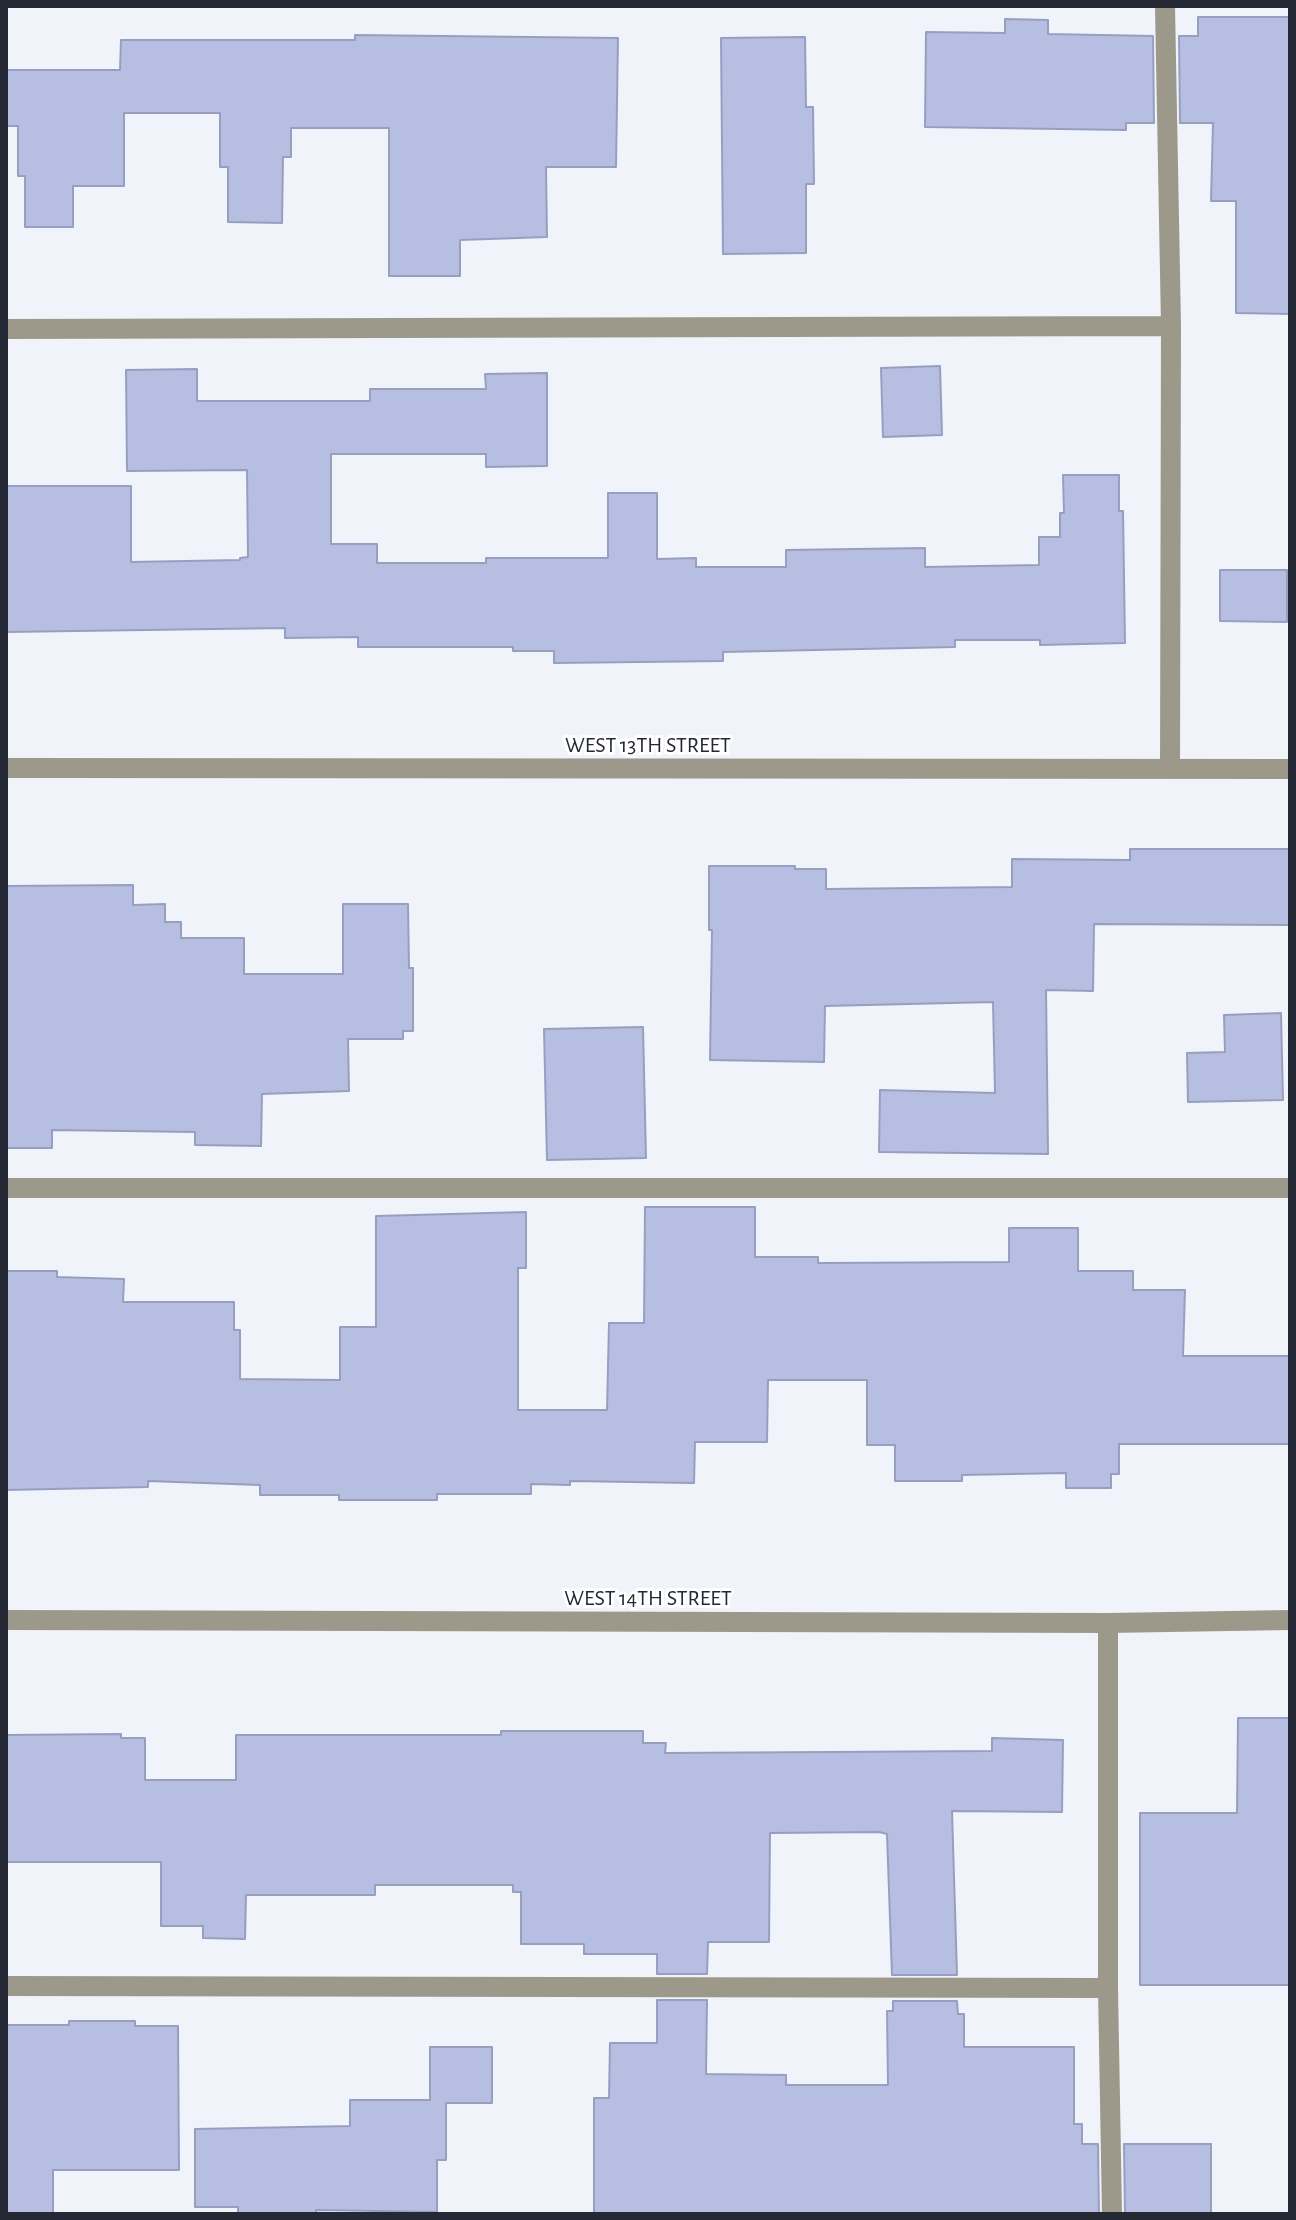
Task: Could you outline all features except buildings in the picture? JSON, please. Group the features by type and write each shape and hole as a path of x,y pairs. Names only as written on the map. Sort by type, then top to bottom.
{"street":[{"path":"1165,6 1171,326 1170,769"},
{"path":"6,329 1171,326"},
{"name":"WEST 13TH STREET","path":"6,768 1290,769"},
{"path":"6,1188 1290,1188"},
{"name":"WEST 14TH STREET","path":"6,1620 1108,1623 1290,1620"},
{"path":"1108,1623 1108,1988 1112,2214"},
{"path":"6,1986 1108,1988"}]}
